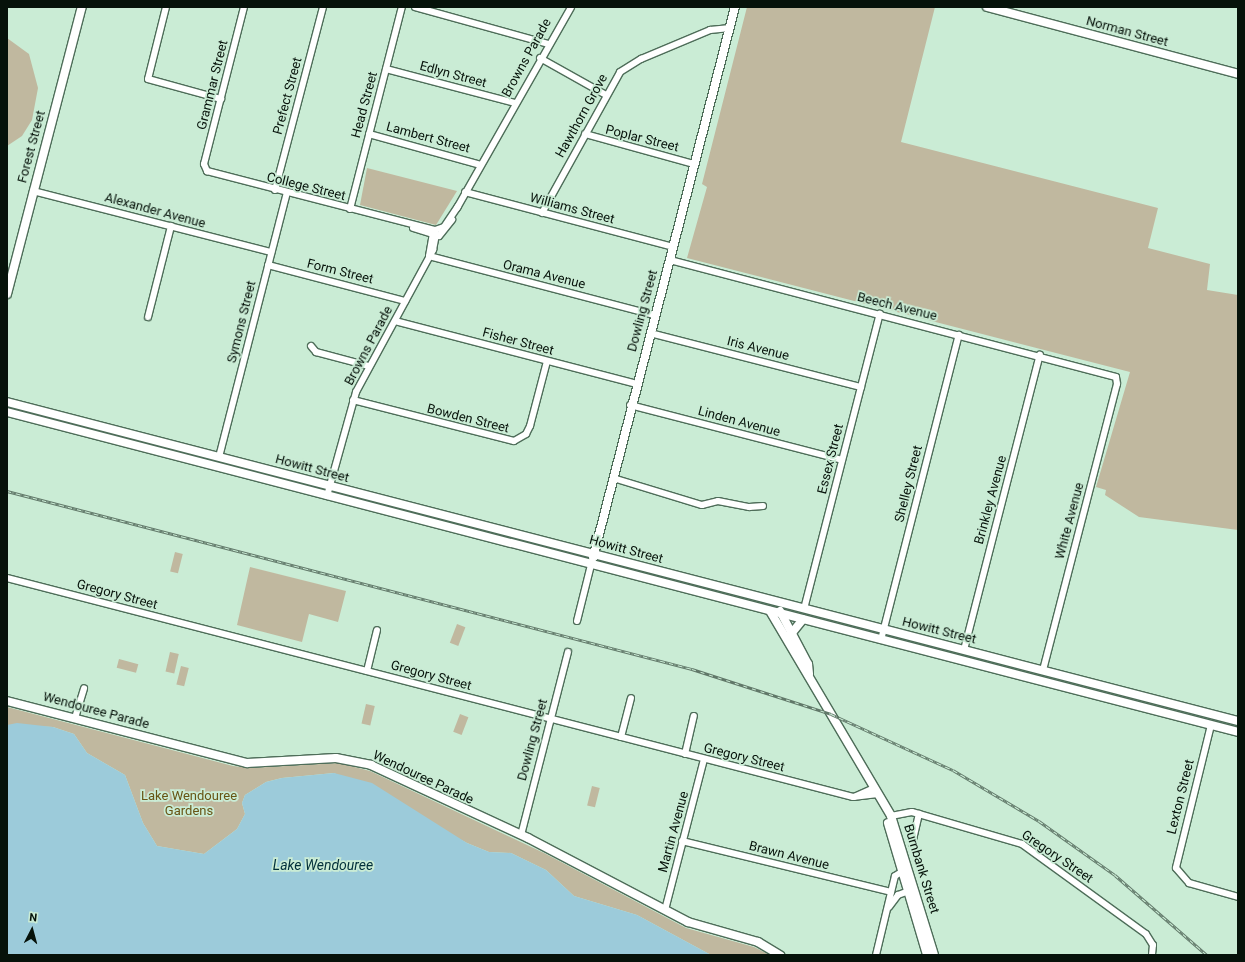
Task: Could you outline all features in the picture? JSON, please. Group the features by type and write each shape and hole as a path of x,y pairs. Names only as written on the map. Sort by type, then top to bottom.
{"main road":[{"name":"Forest Street","path":"7,294 82,7"},
{"name":"Dowling Street","path":"591,565 630,405 670,260 735,7"},
{"name":"Norman Street","path":"987,7 1238,74"},
{"name":"Howitt Street","path":"7,402 778,603 1043,670 1238,722"},
{"name":"Howitt Street","path":"7,412 770,611"},
{"path":"708,594 710,585"},
{"path":"770,611 778,603"},
{"name":"Burnbank Street","path":"778,603 778,617 891,816 912,890 927,955"},
{"name":"Burnbank Street","path":"770,611 778,617 791,634 808,664 809,674"},
{"name":"Howitt Street","path":"778,617 803,619 1238,732"},
{"path":"791,634 803,619"},
{"name":"Wendouree Parade","path":"7,701 247,763 331,758 362,762 521,835 696,926 758,942 780,955"},
{"name":"Burnbank Street","path":"876,791 907,872"},
{"name":"Burnbank Street","path":"912,890 934,955"}],"street":[{"path":"166,7 147,80 220,99"},
{"name":"Grammar Street","path":"204,169 220,99 244,7"},
{"name":"Prefect Street","path":"275,190 323,7"},
{"name":"Head Street","path":"350,209 402,7"},
{"path":"415,7 548,44"},
{"name":"Browns Parade","path":"327,496 353,400 369,366 395,321 428,256 435,234 445,233 458,206 515,102 571,7"},
{"name":"Hawthorn Grove","path":"542,213 584,134 620,72 634,62 710,30 730,28"},
{"path":"540,58 606,95"},
{"name":"Edlyn Street","path":"386,69 515,102"},
{"name":"Lambert Street","path":"369,134 481,165"},
{"name":"Poplar Street","path":"584,134 694,164"},
{"name":"College Street","path":"204,169 435,234"},
{"name":"Alexander Avenue","path":"33,191 271,252"},
{"name":"Williams Street","path":"466,192 673,247"},
{"name":"Symons Street","path":"219,457 287,193"},
{"path":"148,317 171,226"},
{"name":"Orama Avenue","path":"428,256 654,315"},
{"name":"Beech Avenue","path":"670,260 1040,356 1117,378"},
{"name":"Form Street","path":"268,265 405,301"},
{"name":"Essex Street","path":"804,609 880,314"},
{"name":"Fisher Street","path":"395,321 636,384"},
{"name":"Iris Avenue","path":"650,333 861,387"},
{"name":"Shelley Street","path":"881,640 959,335"},
{"path":"311,346 316,352 369,366"},
{"name":"Brinkley Avenue","path":"964,650 1040,356"},
{"name":"Bowden Street","path":"353,400 514,440 526,434 530,426 547,361"},
{"name":"White Avenue","path":"1043,670 1117,378"},
{"name":"Linden Avenue","path":"630,405 842,460"},
{"path":"613,478 702,505 718,501 747,507 763,506"},
{"name":"Dowling Street","path":"577,621 591,565"},
{"name":"Gregory Street","path":"7,578 848,796 862,799 876,791"},
{"path":"367,671 378,630"},
{"name":"Dowling Street","path":"521,835 568,652"},
{"path":"75,718 84,688"},
{"path":"621,737 631,698"},
{"path":"685,754 694,716"},
{"name":"Lexton Street","path":"1211,725 1176,863 1179,876 1192,885 1238,897"},
{"name":"Martin Avenue","path":"665,910 704,759"},
{"name":"Gregory Street","path":"891,816 903,811 919,814 1022,844 1152,940 1152,955"},
{"path":"912,844 919,814"},
{"name":"Brawn Avenue","path":"682,841 891,892"},
{"path":"876,955 895,875 907,872"},
{"path":"887,912 898,895 912,890"}],"green space":[{"path":"747,7 935,7 901,142 1158,208 1148,248 1210,264 1207,290 1238,295 1238,530 1139,517 1105,495 1106,490 1096,487 1130,372 687,258 707,187 702,184"},
{"path":"7,38 29,54 38,88 32,120 22,136 7,146"},
{"path":"367,168 457,191 436,225 360,205"},
{"path":"175,552 183,554 178,573 170,571"},
{"path":"250,567 346,591 338,622 309,614 302,642 237,625"},
{"path":"457,624 465,627 458,646 450,643"},
{"path":"170,652 179,654 174,674 166,671"},
{"path":"119,659 138,664 136,673 117,668"},
{"path":"181,666 189,668 184,686 176,684"},
{"path":"366,704 375,706 370,726 362,723"},
{"name":"Lake Wendouree Gardens","path":"7,707 233,766 251,768 339,763 370,771 544,853 686,928 754,947 770,955 711,955 637,915 574,896 546,870 511,853 489,852 467,843 334,773 282,778 266,782 245,795 242,803 245,814 237,829 204,854 157,846 143,823 125,775 87,753 74,734 53,727 7,725"},
{"path":"460,714 468,717 462,735 453,732"},
{"path":"592,786 600,788 595,807 587,805"}],"water":[{"name":"Lake Wendouree","path":"17,723 53,727 74,734 87,753 125,775 143,823 157,846 204,854 237,829 245,814 242,803 245,795 266,782 282,778 334,773 372,783 467,843 489,852 511,853 546,870 574,896 637,915 711,955 7,955 7,725"}],"railway":[{"path":"7,491 692,669 831,714 953,770 1039,821 1115,875 1207,955"}]}
